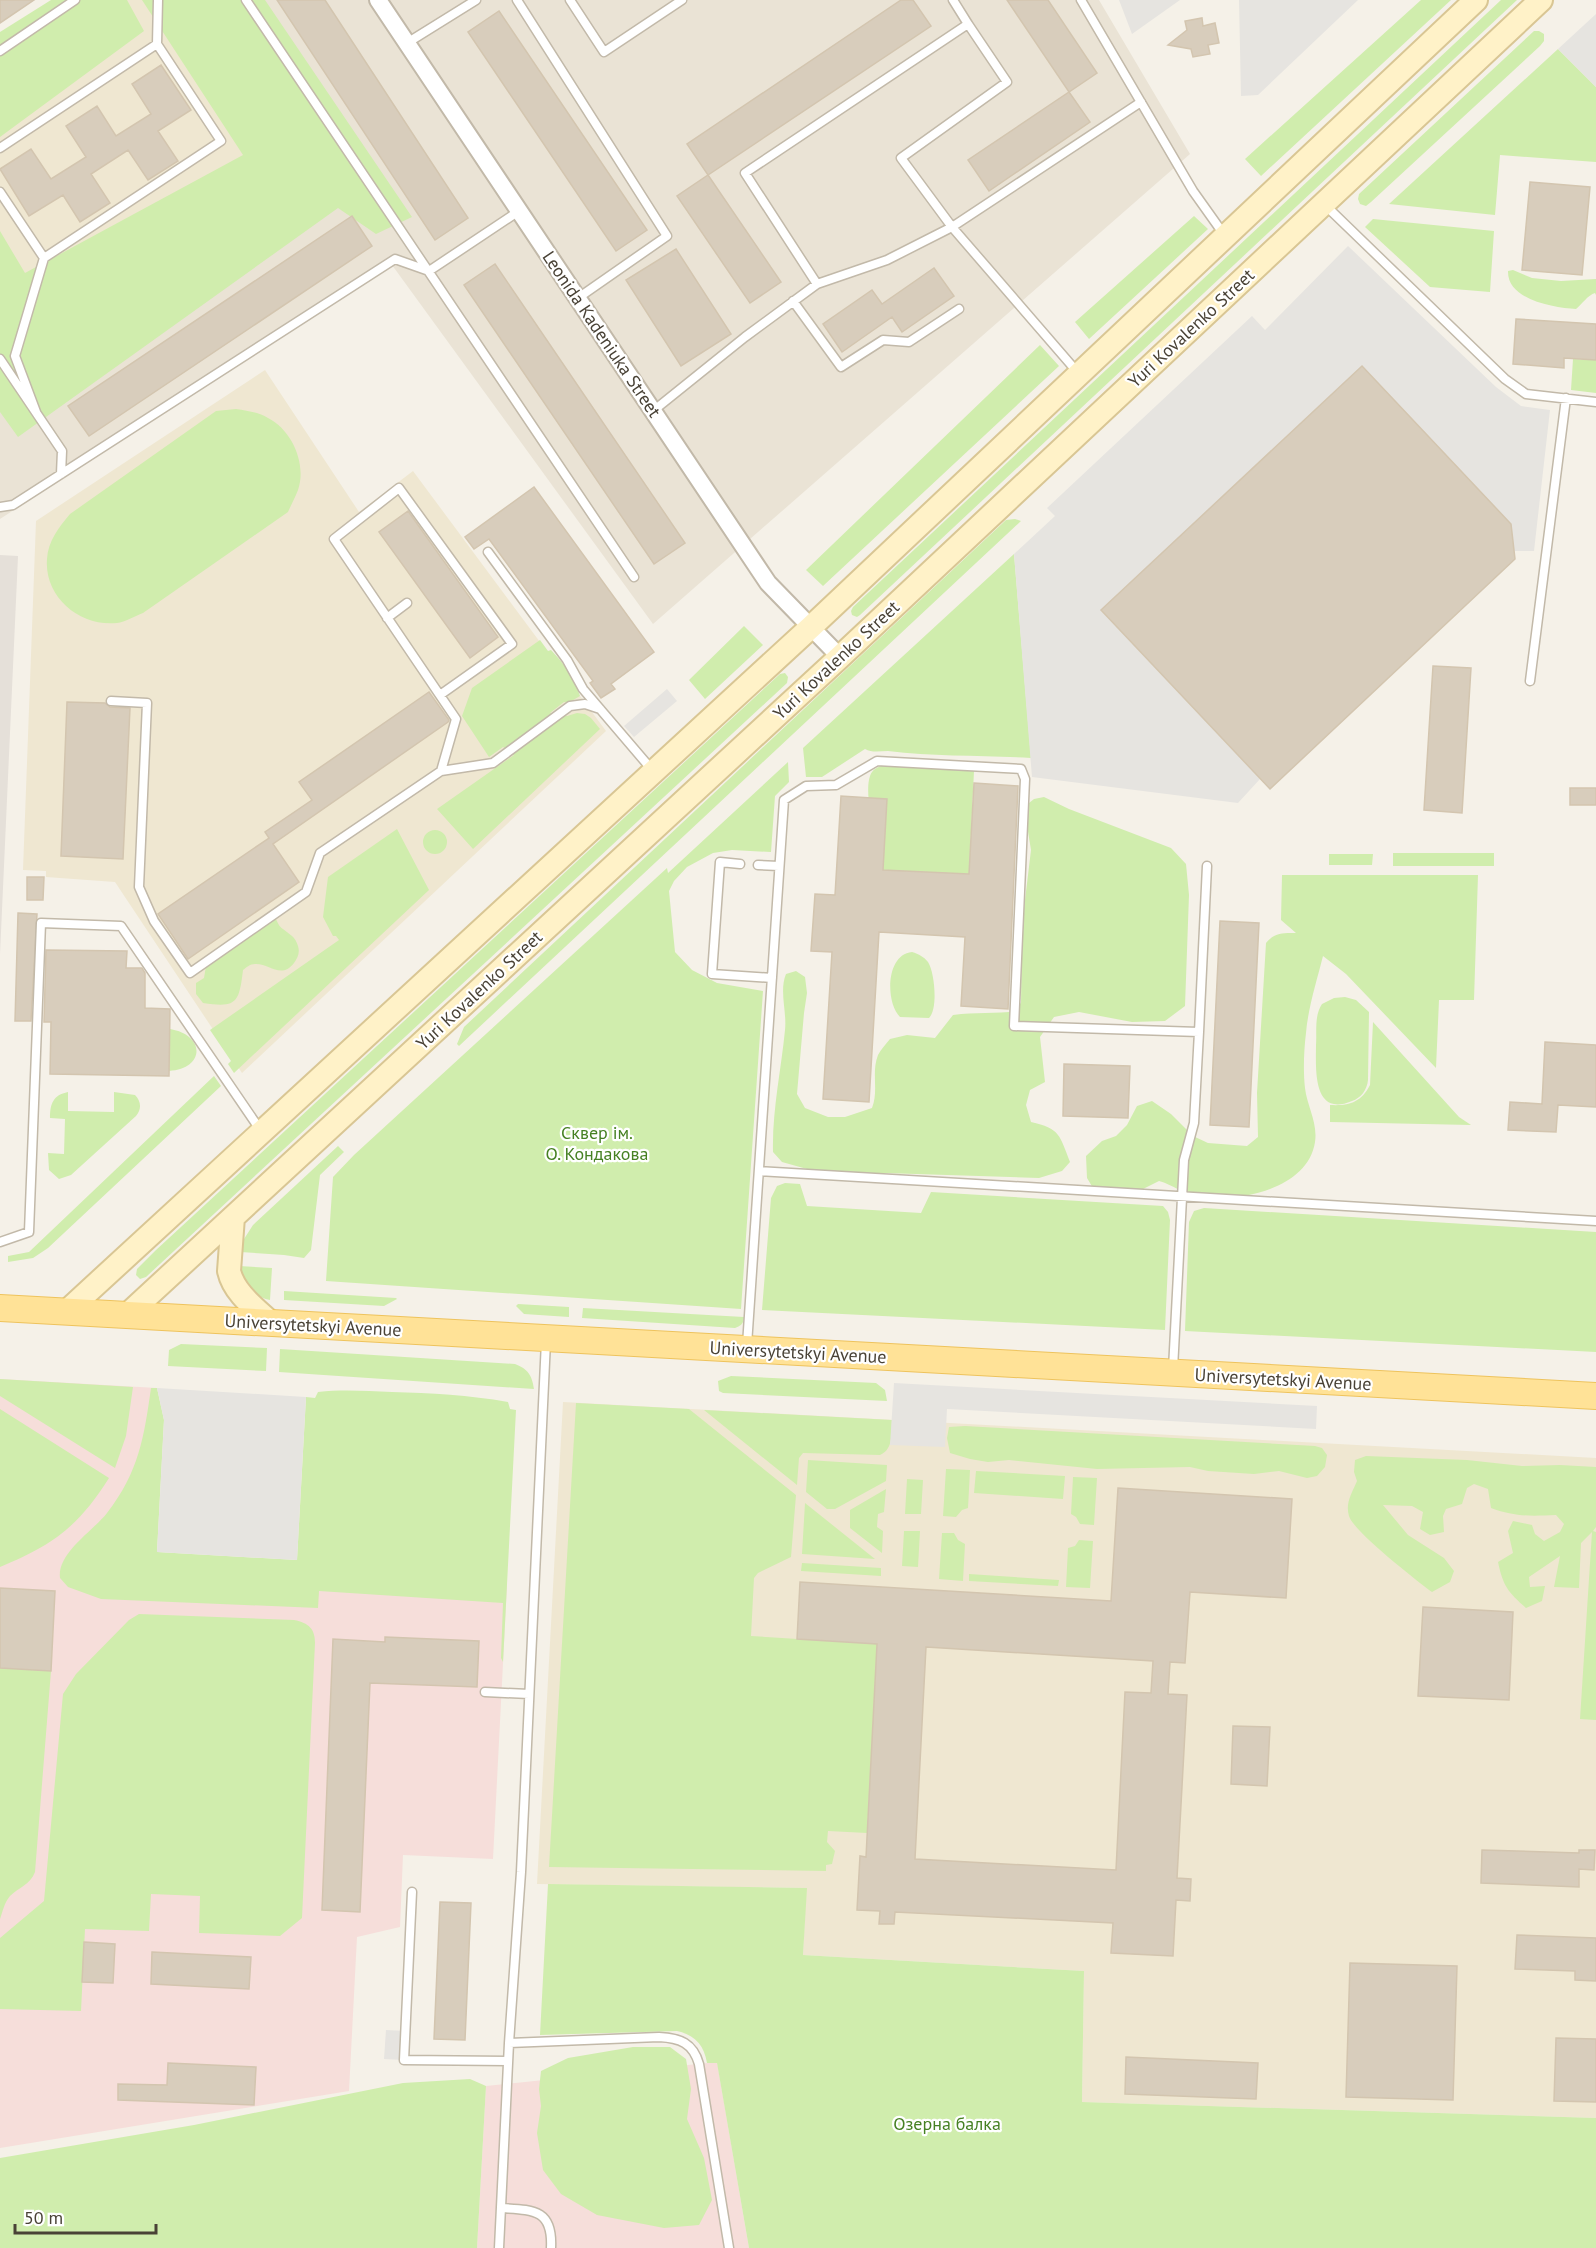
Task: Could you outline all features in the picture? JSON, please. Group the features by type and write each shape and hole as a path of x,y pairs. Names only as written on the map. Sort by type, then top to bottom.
{"main road":[{"path":"66,1312 811,627 1476,0"},
{"name":"Yuri Kovalenko Street","path":"127,1315 840,657 1541,0"},
{"path":"233,1217 229,1271 231,1279 242,1295 271,1323"},
{"name":"Universytetskyi Avenue","path":"0,1308 1596,1396"}],"street":[{"name":"Leonida Kadeniuka Street","path":"378,0 768,583 840,657"},
{"path":"160,1317 161,1283"}],"lane":[{"path":"0,51 75,0"},
{"path":"36,412 15,356 44,258 221,141 157,44 158,0"},
{"path":"246,0 634,577"},
{"path":"407,43 476,0"},
{"path":"517,0 667,236 578,298"},
{"path":"570,0 604,52 682,0"},
{"path":"953,0 1007,82 901,158 952,227 1079,374"},
{"path":"1082,0 1193,191 1226,236"},
{"path":"816,284 745,173 968,24"},
{"path":"0,148 157,44"},
{"path":"653,411 744,336 816,284 887,260 952,227 1141,102"},
{"path":"0,192 44,258"},
{"path":"1324,204 1505,379 1526,394 1596,402"},
{"path":"429,271 519,211"},
{"path":"0,507 13,505 395,259 429,271"},
{"path":"794,301 841,367 883,340 909,342 959,309"},
{"path":"0,359 62,450 61,474"},
{"path":"1530,681 1566,398"},
{"path":"440,695 512,644 399,488 334,539 456,719 441,771"},
{"path":"488,552 567,660 583,689 653,772"},
{"path":"387,618 407,603"},
{"path":"111,700 147,702 139,887 153,921 190,973 306,892 320,852 441,771 493,763 570,706 585,704 600,709"},
{"path":"747,1349 784,800 806,786 836,785 877,761 1021,769 1025,779 1014,1026 1199,1032"},
{"path":"740,864 720,862 712,974 772,978"},
{"path":"758,865 779,866"},
{"path":"1173,1372 1184,1160 1194,1123 1208,866"},
{"path":"0,1242 29,1232 41,923 121,926 262,1132"},
{"path":"759,1171 1596,1221"},
{"path":"499,2248 509,2043 522,1872 546,1338"},
{"path":"485,1692 529,1694"},
{"path":"412,1892 404,2060 508,2061"},
{"path":"509,2043 659,2037 678,2039 692,2048 699,2064 729,2248"},
{"path":"501,2208 530,2210 538,2213 550,2226 550,2248"}],"shaded area":[{"path":"106,0 187,0 304,168 0,340 0,72"},
{"path":"187,0 1099,0 1190,154 653,624 392,265 0,519 0,340"},
{"path":"1119,0 1180,0 1132,34"},
{"path":"1239,0 1358,0 1258,95 1241,96"},
{"path":"1596,14 1596,87 1558,49"},
{"path":"1348,246 1496,387 1521,406 1550,410 1534,551 1514,551 1511,524 1362,366 1102,610 1260,779 1238,803 1032,777 1014,554 1055,516 1047,508 1252,316 1265,330"},
{"path":"265,370 359,512 413,471 606,731 242,1073 115,882 46,877 46,871 23,870 36,521"},
{"path":"0,555 18,556 0,954"},
{"path":"667,689 677,701 634,737 624,726"},
{"path":"0,1379 157,1388 147,1563 507,1585 493,1859 403,1855 400,1927 357,1937 349,2091 0,2148"},
{"path":"894,1383 1317,1406 1316,1429 947,1409 945,1447 890,1445"},
{"path":"157,1388 306,1397 297,1560 157,1552 164,1420"},
{"path":"563,1402 1596,1458 1596,2118 1082,2102 1084,1971 803,1955 806,1888 537,1884"},
{"path":"386,2030 405,2031 404,2060 384,2059"},
{"path":"717,2062 749,2248 477,2248 486,2086"}],"green space":[{"path":"51,0 127,0 144,31 0,137 0,32"},
{"path":"142,0 265,0 412,217 376,234 338,208 18,437 0,412 0,231 25,273 243,155"},
{"path":"1421,0 1451,0 1261,176 1245,159"},
{"path":"1501,0 1517,0 860,615 857,617 852,615 853,607"},
{"path":"1534,31 1544,34 1544,41 1540,46 1371,202 1366,206 1360,204 1359,194"},
{"path":"1558,49 1596,87 1596,162 1500,155 1495,215 1389,204"},
{"path":"1194,216 1208,229 1089,339 1075,322"},
{"path":"1373,219 1494,231 1490,292 1430,287 1365,227"},
{"path":"1513,270 1532,278 1561,281 1596,279 1596,295 1595,293 1590,296 1576,309 1545,304 1524,296 1515,289 1508,271"},
{"path":"1040,345 1059,366 823,586 806,570"},
{"path":"1573,359 1596,360 1596,393 1571,390"},
{"path":"236,409 260,414 277,423 290,439 299,459 300,480 288,512 143,613 130,619 117,623 103,623 78,615 67,607 51,586 47,559 52,540 70,514 216,411"},
{"path":"1006,520 1021,521 459,1046 457,1044 464,1027"},
{"path":"1014,554 1031,758 923,754 865,749 822,777 806,777 803,748"},
{"path":"744,626 763,645 705,699 689,680"},
{"path":"540,640 548,651 551,650 565,666 580,696 568,703 564,702 550,713 567,716 577,713 585,714 600,729 473,849 437,809 514,755 503,747 489,757 462,716 472,688"},
{"path":"785,673 788,677 787,683 146,1277 140,1279 136,1275 137,1269 156,1250 780,674"},
{"name":"Сквер ім. О. Кондакова","path":"788,762 789,782 775,796 771,852 732,850 713,853 687,867 674,881 669,891 675,952 692,970 717,983 763,991 741,1309 326,1281 333,1177 354,1155 667,868 668,873"},
{"path":"881,766 974,771 969,874 883,870 868,796 871,774"},
{"path":"1044,797 1069,809 1171,848 1186,864 1189,895 1185,1006 1165,1021 1132,1022 1079,1012 1054,1017 1040,1037 1045,1082 1030,1090 1026,1105 1031,1122 1048,1127 1058,1134 1070,1162 1062,1171 1039,1178 884,1173 850,1176 814,1171 782,1162 773,1152 773,1137 785,1030 783,987 786,974 796,971 805,977 807,993 797,1094 805,1108 828,1117 845,1117 872,1108 875,1095 876,1062 879,1053 890,1039 907,1035 935,1038 953,1015 1017,1011 1021,1002 1022,925 1031,850 1024,807 1034,799"},
{"path":"397,829 429,890 234,1073 228,1064 231,1061 210,1030 339,940 333,936 323,917 328,877"},
{"path":"435,830 444,833 447,842 444,851 435,854 426,851 423,842 426,833"},
{"path":"1393,853 1494,853 1494,866 1393,866"},
{"path":"1329,854 1373,854 1372,865 1329,865"},
{"path":"1282,875 1478,875 1474,1000 1439,1000 1436,1068 1346,974 1323,956 1307,1023 1304,1053 1306,1095 1316,1135 1310,1158 1299,1172 1268,1190 1231,1198 1193,1196 1159,1181 1127,1197 1096,1193 1087,1178 1086,1156 1102,1141 1116,1136 1127,1125 1137,1106 1152,1101 1171,1114 1193,1136 1208,1143 1247,1146 1258,1137 1257,1093 1266,943 1276,935 1296,933 1281,920"},
{"path":"275,917 280,927 297,943 299,953 294,963 289,968 280,971 260,964 250,965 243,970 240,990 234,1001 223,1005 203,1003 196,994 196,983 204,978 206,966"},
{"path":"912,952 928,962 932,974 934,1007 929,1018 900,1017 892,1001 890,990 893,969 903,955"},
{"path":"1345,997 1356,1000 1369,1012 1368,1080 1361,1096 1339,1104 1330,1103 1323,1097 1319,1088 1316,1066 1316,1024 1322,1004 1334,998"},
{"path":"1373,1022 1459,1117 1471,1125 1330,1122 1330,1105 1343,1105 1358,1100 1370,1085"},
{"path":"170,1029 182,1032 190,1038 195,1044 196,1052 195,1058 189,1064 181,1069 169,1071"},
{"path":"214,1076 221,1086 48,1248 33,1258 8,1262 8,1256 29,1252"},
{"path":"68,1092 68,1111 114,1112 114,1092 135,1095 140,1102 140,1108 136,1116 71,1175 59,1179 49,1170 48,1153 64,1154 65,1119 50,1118 50,1113 56,1098"},
{"path":"338,1146 344,1152 320,1175 311,1250 304,1258 240,1252 244,1239 253,1225"},
{"path":"785,1183 800,1184 807,1206 921,1213 931,1192 1163,1206 1170,1220 1165,1330 762,1310 771,1198 777,1186"},
{"path":"1204,1208 1596,1232 1596,1352 1185,1331 1189,1222 1194,1211"},
{"path":"239,1266 272,1268 270,1300 258,1296 249,1288 242,1278"},
{"path":"284,1291 397,1299 384,1306 284,1300"},
{"path":"518,1304 569,1307 569,1317 524,1314 516,1306"},
{"path":"583,1308 744,1317 741,1324 735,1328 582,1318"},
{"path":"181,1344 267,1348 266,1371 168,1366 169,1350"},
{"path":"280,1349 515,1364 529,1373 534,1389 279,1372"},
{"path":"731,1376 876,1383 885,1390 887,1401 719,1391 718,1381"},
{"path":"0,1379 133,1387 126,1436 115,1468 0,1396"},
{"path":"151,1388 157,1388 164,1420 157,1552 297,1560 306,1397 315,1398 318,1392 355,1390 450,1395 508,1402 510,1409 516,1410 503,1662 501,1658 503,1603 319,1591 318,1608 101,1599 68,1587 60,1578 64,1560 77,1543 107,1513 118,1498 133,1468 146,1422"},
{"path":"576,1403 689,1409 796,1495 791,1557 758,1573 754,1578 751,1636 877,1644 867,1833 828,1831 827,1842 835,1851 832,1864 826,1865 826,1871 549,1867"},
{"path":"0,1409 109,1478 98,1495 63,1533 35,1551 0,1567"},
{"path":"704,1410 892,1420 891,1440 888,1449 880,1455 803,1453 799,1458 797,1485"},
{"path":"965,1426 1315,1446 1322,1448 1327,1455 1325,1467 1317,1476 1307,1478 1279,1471 1254,1474 1208,1471 1190,1467 1097,1469 1009,1460 988,1462 950,1453 947,1438 949,1427"},
{"path":"1366,1456 1467,1460 1522,1466 1596,1467 1596,1527 1593,1531 1596,1532 1596,1720 1580,1719 1592,1532 1581,1543 1579,1588 1554,1587 1560,1556 1529,1577 1530,1587 1545,1586 1542,1601 1526,1608 1507,1588 1498,1562 1513,1553 1508,1531 1513,1521 1532,1525 1535,1534 1544,1541 1560,1532 1564,1524 1556,1515 1531,1516 1491,1508 1488,1489 1474,1484 1467,1488 1462,1504 1446,1509 1443,1516 1444,1532 1430,1535 1420,1529 1423,1512 1412,1506 1383,1505 1408,1535 1444,1558 1454,1571 1450,1582 1432,1592 1373,1544 1349,1516 1348,1502 1357,1481 1354,1472 1355,1460"},
{"path":"808,1460 887,1465 886,1481 835,1509 827,1509 806,1492"},
{"path":"946,1469 970,1470 968,1508 962,1510 956,1517 943,1516"},
{"path":"976,1471 1065,1476 1063,1499 974,1493"},
{"path":"1073,1477 1097,1478 1094,1525 1080,1524 1071,1514"},
{"path":"907,1479 923,1480 921,1514 905,1514"},
{"path":"886,1489 884,1512 878,1514 877,1527 883,1531 882,1553 850,1528 850,1510"},
{"path":"805,1503 875,1559 802,1554"},
{"path":"904,1531 920,1531 918,1567 902,1566"},
{"path":"942,1533 954,1533 958,1540 965,1544 963,1581 939,1579"},
{"path":"1079,1540 1093,1541 1090,1588 1066,1587 1068,1548 1075,1546"},
{"path":"802,1563 881,1568 881,1576 801,1571"},
{"path":"969,1574 1059,1580 1058,1586 969,1581"},
{"path":"139,1614 294,1620 304,1623 312,1630 315,1643 302,1918 280,1936 199,1933 200,1896 151,1894 149,1931 85,1929 81,2011 0,2009 0,1938 44,1901 63,1694 76,1674 129,1620"},
{"path":"0,1668 51,1671 35,1872 27,1883 8,1899 0,1919"},
{"name":"Озерна балка","path":"548,1884 807,1888 803,1955 1084,1971 1082,2102 1596,2118 1596,2248 749,2248 717,2063 707,2063 704,2051 698,2042 689,2035 677,2031 540,2035"},
{"path":"633,2047 670,2047 686,2059 691,2089 687,2119 704,2158 712,2200 699,2225 664,2228 597,2215 561,2194 543,2170 537,2133 541,2106 539,2089 541,2071 568,2058"},
{"path":"470,2079 486,2086 477,2248 0,2248 0,2158 194,2125 403,2083"}],"building":[{"path":"0,0 34,0 0,23"},
{"path":"277,0 325,0 468,218 435,240"},
{"path":"901,0 913,0 931,26 708,175 687,144"},
{"path":"1007,0 1048,0 1097,73 1069,92"},
{"path":"499,11 647,230 616,251 468,32"},
{"path":"1202,18 1203,26 1215,23 1219,43 1208,45 1210,54 1193,57 1191,49 1168,45 1187,30 1185,21"},
{"path":"161,65 191,110 158,131 178,161 148,180 128,150 91,174 110,203 80,222 63,195 29,216 0,169 31,149 51,179 86,157 66,126 97,106 116,136 151,114 132,84"},
{"path":"1069,92 1090,122 989,191 968,160"},
{"path":"708,175 781,282 750,303 677,196"},
{"path":"1530,182 1590,187 1582,275 1522,270"},
{"path":"352,216 372,246 89,436 68,406"},
{"path":"676,249 731,334 681,366 626,280"},
{"path":"495,264 685,543 654,564 464,285"},
{"path":"934,268 954,296 902,332 892,317 842,352 823,324 872,290 882,304"},
{"path":"1516,319 1596,324 1596,360 1564,358 1564,368 1513,364"},
{"path":"1362,366 1511,524 1515,559 1270,789 1101,610"},
{"path":"534,487 654,652 611,684 615,689 601,698 590,683 593,681 489,539 474,549 465,537"},
{"path":"408,511 498,637 470,658 379,532"},
{"path":"1433,666 1471,668 1462,813 1424,810"},
{"path":"429,692 449,720 448,722 273,844 299,882 188,959 158,914 269,838 265,832 312,800 299,782"},
{"path":"67,702 105,703 110,707 130,708 123,859 61,856"},
{"path":"974,783 1018,786 1008,1009 961,1006 965,937 879,932 869,1102 823,1099 832,952 811,951 815,894 835,895 841,796 887,799 883,870 969,874"},
{"path":"1570,788 1596,788 1596,805 1570,805"},
{"path":"27,877 44,877 43,900 27,900"},
{"path":"18,913 37,914 31,1021 15,1021"},
{"path":"1220,921 1259,923 1249,1127 1210,1125"},
{"path":"46,950 127,951 126,968 142,968 145,973 145,1008 170,1009 169,1076 50,1074 51,1022 44,1022"},
{"path":"1545,1042 1596,1045 1596,1107 1558,1105 1556,1132 1508,1130 1510,1102 1542,1104"},
{"path":"1064,1064 1130,1066 1128,1118 1063,1116"},
{"path":"1118,1488 1292,1499 1286,1598 1190,1592 1185,1663 1170,1662 1168,1694 1187,1695 1177,1878 1191,1879 1190,1901 1176,1900 1173,1956 1111,1953 1113,1923 895,1912 894,1924 879,1924 880,1911 857,1910 860,1856 866,1857 877,1644 797,1639 800,1582 1111,1601","holes":["926,1647 1153,1661 1151,1693 1125,1692 1116,1870 915,1859"]},
{"path":"0,1588 55,1591 51,1671 0,1668"},
{"path":"1423,1607 1513,1612 1509,1700 1418,1696"},
{"path":"385,1637 479,1641 477,1687 370,1683 360,1912 322,1910 333,1639 385,1642"},
{"path":"1233,1726 1270,1727 1267,1786 1231,1784"},
{"path":"1482,1850 1579,1853 1579,1850 1595,1850 1594,1870 1579,1869 1579,1887 1481,1883"},
{"path":"440,1902 471,1903 465,2040 434,2039"},
{"path":"1517,1935 1596,1938 1596,1981 1575,1980 1575,1971 1515,1969"},
{"path":"84,1942 115,1944 113,1983 82,1982"},
{"path":"152,1952 251,1957 249,1989 151,1984"},
{"path":"1350,1963 1457,1966 1453,2100 1346,2097"},
{"path":"1556,2038 1596,2039 1596,2102 1554,2101"},
{"path":"1126,2057 1258,2063 1256,2099 1125,2094"},
{"path":"168,2063 256,2067 254,2105 118,2100 118,2084 167,2085"}]}
